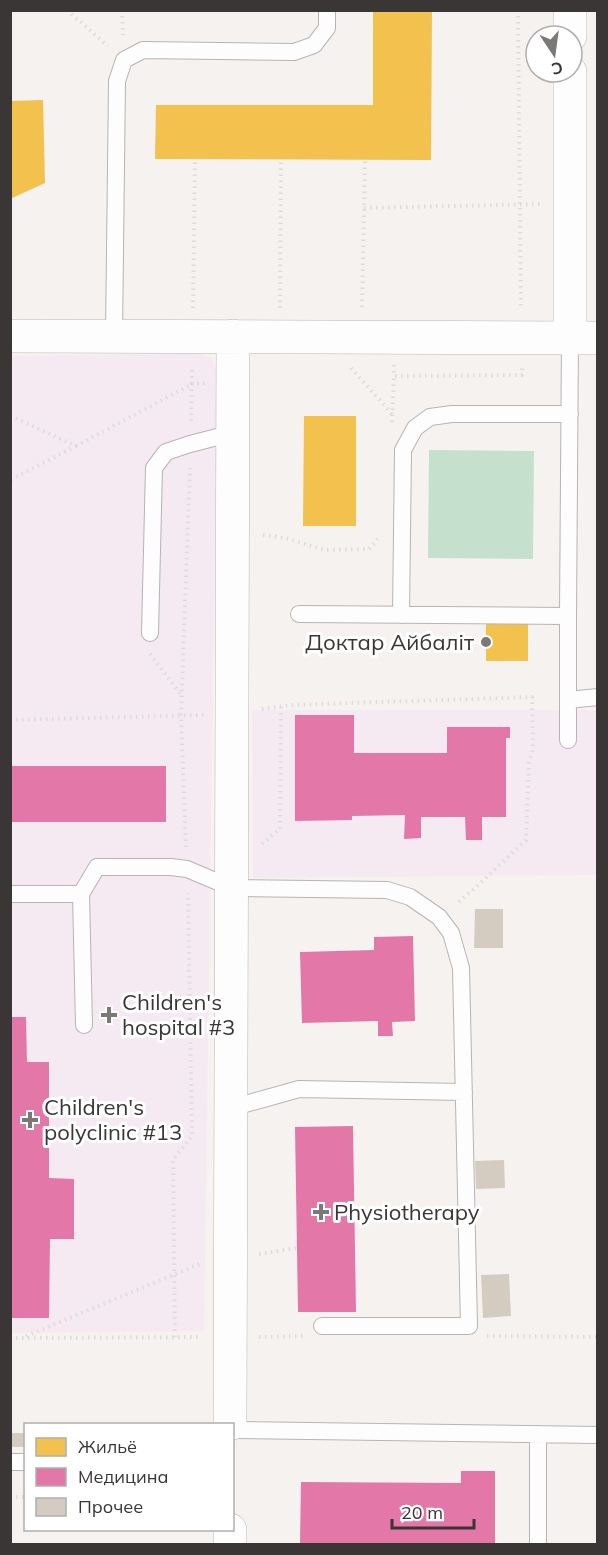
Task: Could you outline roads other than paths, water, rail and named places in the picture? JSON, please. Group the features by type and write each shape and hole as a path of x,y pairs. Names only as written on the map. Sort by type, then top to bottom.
{"street":[{"path":"10,336 584,338 571,284 570,84"},
{"path":"230,1423 233,336"}],"lane":[{"path":"114,336 117,81 124,60 143,50 294,52 314,45 327,28 327,10"},
{"path":"568,740 570,414 584,338"},
{"path":"401,615 403,450 416,428 430,417 452,414 570,414"},
{"path":"150,633 154,468 166,452 232,433"},
{"path":"299,614 568,616"},
{"path":"568,700 597,697"},
{"path":"84,1025 81,894 97,867 187,868 232,879 387,890 410,897 439,917 451,933 461,968 469,1326 322,1326"},
{"path":"10,894 81,894"},
{"path":"231,1108 298,1089 464,1092"},
{"path":"234,1430 597,1435"},
{"path":"538,1434 538,1545"}],"place":[{"name":"Доктар Айбаліт","path":"486,642"},
{"name":"Children's hospital #3","path":"109,1015"},
{"name":"Children's polyclinic #13","path":"30,1120"},
{"name":"Physiotherapy","path":"321,1212"}]}
